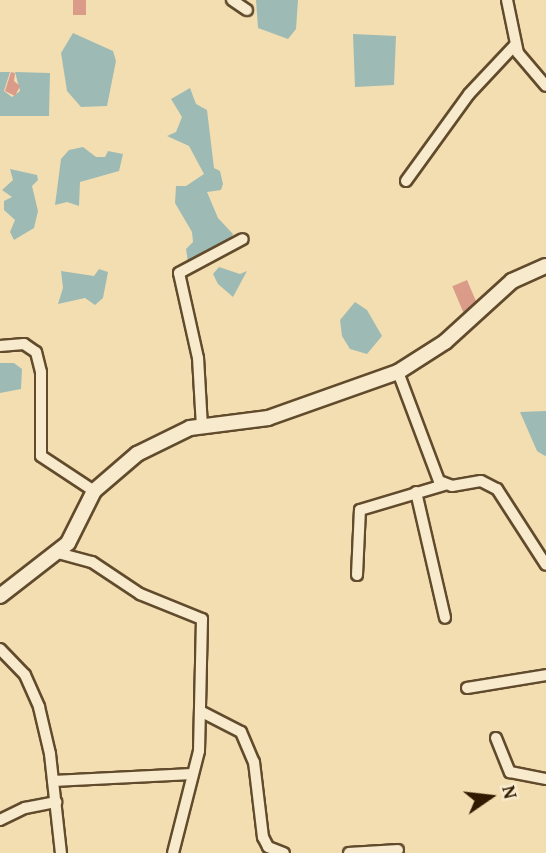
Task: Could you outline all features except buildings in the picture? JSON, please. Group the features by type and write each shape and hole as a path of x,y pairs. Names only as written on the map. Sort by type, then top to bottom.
{"street":[{"path":"232,0 247,10"},
{"path":"507,0 515,45 532,75 546,86"},
{"path":"406,181 469,94 515,45"},
{"path":"202,427 198,358 178,273 243,239"},
{"path":"0,596 68,543 93,491 117,468 161,440 202,427 268,418 398,372 445,342 512,281 546,266"},
{"path":"0,346 24,344 36,352 41,372 41,456 93,491"},
{"path":"398,372 444,485"},
{"path":"356,575 360,510 444,485 481,481 496,489 546,565"},
{"path":"416,492 445,618"},
{"path":"58,552 92,562 140,594 199,615 199,751 173,853"},
{"path":"0,649 34,690 53,781 61,853"},
{"path":"467,688 546,675"},
{"path":"200,711 241,732 246,738 254,762 262,837 268,847 285,853"},
{"path":"496,738 510,772 546,779"},
{"path":"53,781 192,774"},
{"path":"0,820 25,808 56,802"},
{"path":"349,853 398,850"}],"water":[{"path":"256,0 298,0 296,29 288,39 258,28"},
{"path":"73,33 113,51 116,61 107,106 81,107 67,91 61,53"},
{"path":"353,34 396,36 394,85 355,87"},
{"path":"0,72 10,72 4,91 12,97 20,91 15,72 50,73 49,116 0,116"},
{"path":"190,88 196,104 207,110 214,168 220,171 223,184 221,190 207,192 218,218 233,234 227,245 189,269 186,249 193,242 192,232 175,203 176,186 186,186 204,174 189,146 167,136 176,132 182,117 171,99"},
{"path":"83,147 96,157 105,157 108,151 123,154 119,171 80,182 79,206 67,202 55,205 61,159 69,150"},
{"path":"10,169 37,175 38,180 32,186 38,211 34,228 14,240 10,232 15,220 4,210 4,201 12,197 2,190 13,180"},
{"path":"219,267 240,274 247,271 233,297 218,284 213,274"},
{"path":"99,269 108,272 103,298 95,305 85,298 58,304 63,288 61,271 94,276"},
{"path":"355,302 367,310 382,336 367,354 350,349 342,336 340,320"},
{"path":"0,363 14,363 22,369 21,389 0,393"},
{"path":"546,411 545,456 537,451 520,412"}]}
